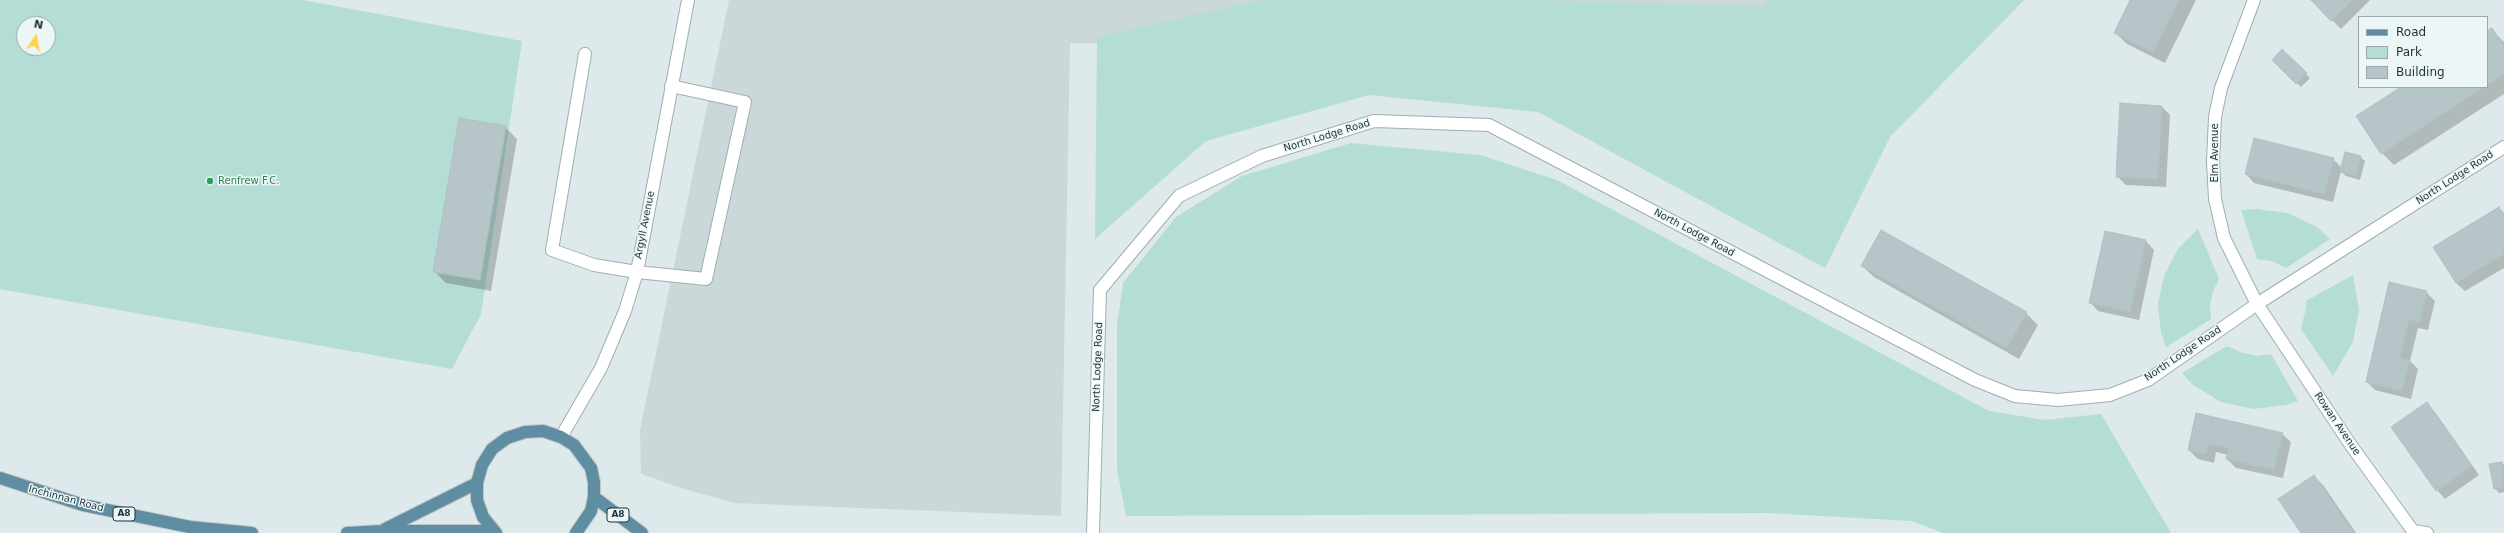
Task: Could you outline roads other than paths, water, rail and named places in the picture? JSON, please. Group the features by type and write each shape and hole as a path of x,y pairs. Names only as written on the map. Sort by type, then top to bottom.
{"main road":[{"path":"494,532 483,517 477,500 477,483 482,465 492,449 507,438 525,432 537,431 562,437 574,445 591,468 594,482 594,497 591,511 576,533"},
{"name":"Inchinnan Road","path":"0,478 83,505 190,527 252,533"},
{"path":"382,531 477,483"},
{"name":"A8","path":"594,497 642,533"},
{"path":"347,533 382,531 494,532"}],"street":[{"name":"Argyll Avenue","path":"562,437 601,368 625,311 637,272 688,0"},
{"name":"Elm Avenue","path":"2254,0 2222,88 2215,117 2213,162 2215,199 2224,238 2257,304"},
{"path":"585,54 552,250 594,265 637,272 706,279 745,102 672,86"},
{"name":"North Lodge Road","path":"1093,533 1100,290 1179,196 1262,156 1374,121 1489,125 1975,380 2015,396 2058,400 2110,395 2148,380 2257,304 2504,147"},
{"name":"Rowan Avenue","path":"2257,304 2350,444 2413,532 2426,533"}],"place":[{"name":"Renfrew F.C.","path":"210,181"}]}
